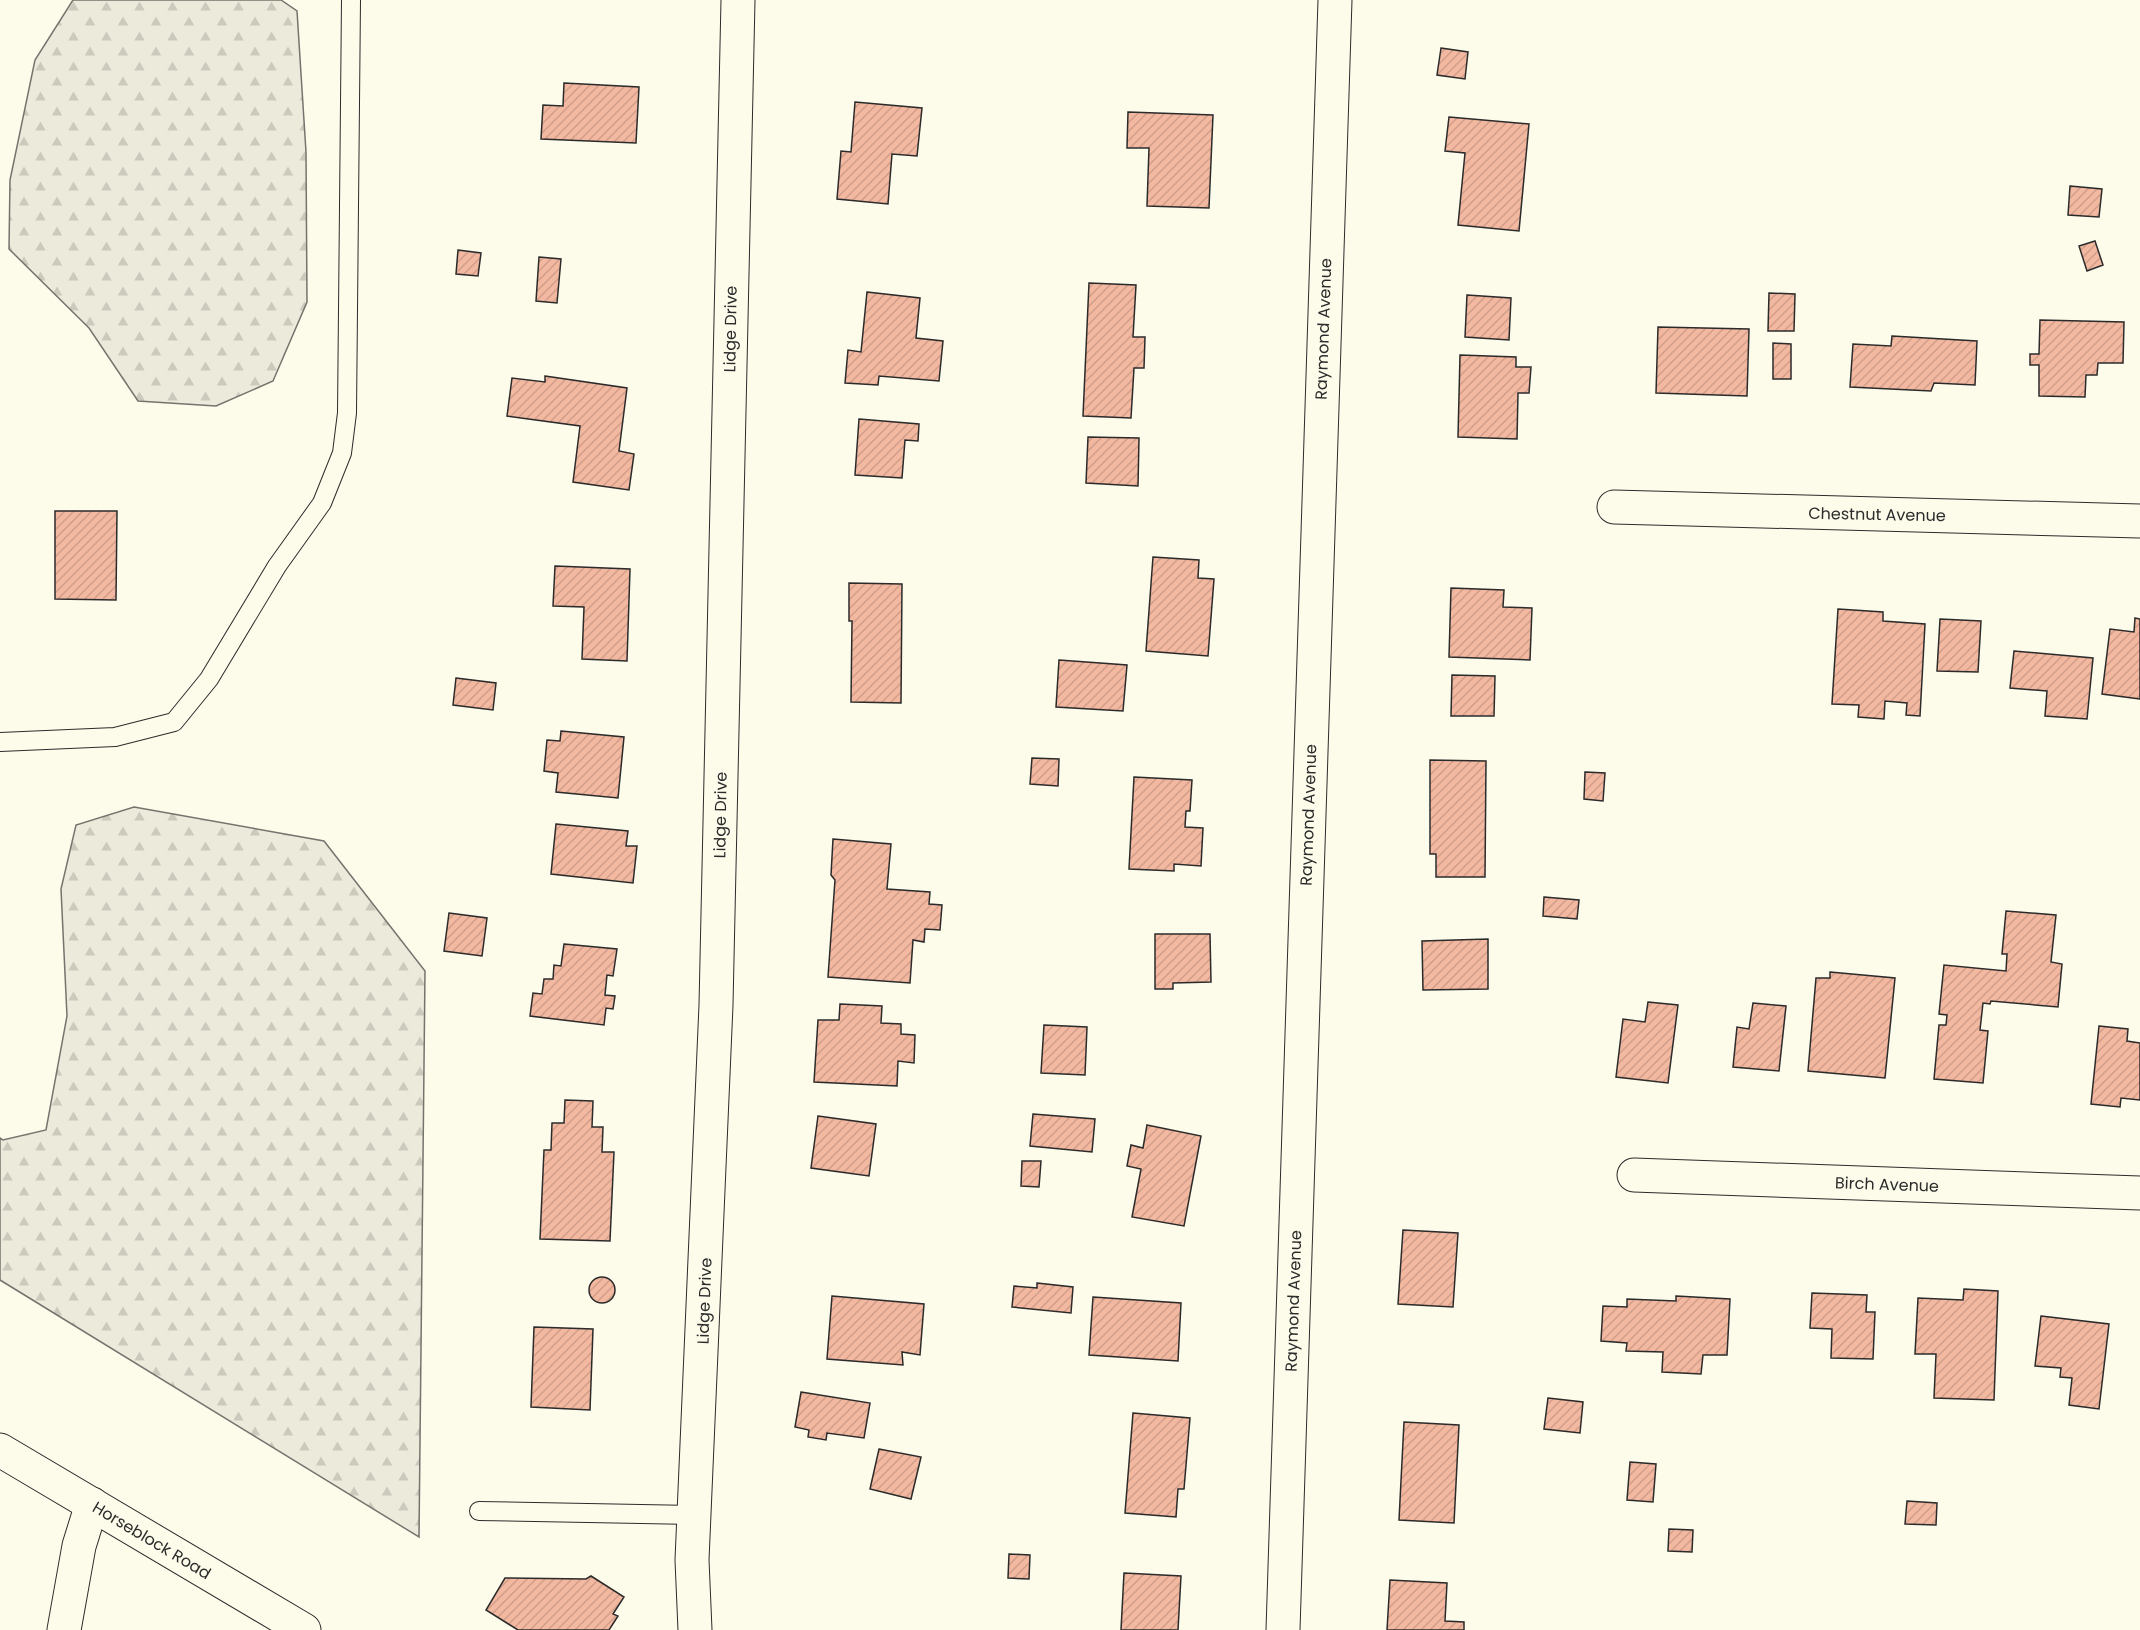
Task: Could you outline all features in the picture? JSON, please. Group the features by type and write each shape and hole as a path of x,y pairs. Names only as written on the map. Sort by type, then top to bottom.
{"street":[{"name":"Lidge Drive","path":"695,1630 692,1560 716,1005 738,0"},
{"name":"Raymond Avenue","path":"1283,1630 1335,0"},
{"name":"Chestnut Avenue","path":"1614,507 2140,521"},
{"name":"Birch Avenue","path":"1634,1175 2140,1193"},
{"name":"Horseblock Road","path":"0,1449 304,1630"},
{"path":"64,1630 79,1546 92,1504"}],"lane":[{"path":"0,742 115,737 174,722 209,678 277,566 322,503 342,453 347,413 351,0"},
{"path":"479,1510 694,1515"}],"green space":[{"path":"73,0 281,0 297,11 306,152 307,302 273,381 216,406 138,401 89,328 9,249 10,180 35,60"},
{"path":"134,807 324,841 425,971 419,1537 0,1280 0,1138 3,1140 46,1130 67,1016 61,889 76,825"}],"building":[{"path":"1441,48 1468,52 1465,79 1437,75"},
{"path":"564,83 639,87 636,143 541,139 543,105 563,106"},
{"path":"855,102 922,108 917,156 892,154 888,204 837,199 841,151 851,152"},
{"path":"1128,112 1213,115 1209,208 1147,206 1149,148 1127,148"},
{"path":"1449,117 1529,124 1519,231 1458,225 1465,153 1445,151"},
{"path":"2070,186 2102,189 2099,217 2068,215"},
{"path":"2095,241 2103,265 2087,271 2079,246"},
{"path":"458,250 481,253 478,276 456,274"},
{"path":"539,257 561,259 557,303 536,301"},
{"path":"1089,283 1136,285 1133,337 1145,337 1144,368 1134,368 1131,418 1083,416"},
{"path":"867,292 920,298 916,338 943,341 939,381 879,376 878,385 845,383 848,350 861,352"},
{"path":"1769,293 1795,294 1794,331 1768,331"},
{"path":"1467,295 1511,298 1509,340 1465,337"},
{"path":"2040,320 2124,322 2123,363 2098,363 2097,375 2086,375 2085,397 2039,396 2039,365 2030,365 2030,354 2039,354"},
{"path":"1658,327 1749,329 1747,396 1656,393"},
{"path":"1892,336 1977,341 1975,385 1934,383 1931,391 1850,387 1853,344 1891,346"},
{"path":"1773,343 1791,344 1791,379 1773,379"},
{"path":"1460,355 1516,357 1516,367 1531,367 1529,393 1518,393 1517,439 1458,437"},
{"path":"545,376 627,388 619,451 634,454 629,490 573,482 580,426 507,416 512,378 545,382"},
{"path":"859,419 919,424 918,441 905,440 902,478 855,475"},
{"path":"1088,437 1139,438 1138,486 1086,483"},
{"path":"55,511 117,511 116,600 55,599"},
{"path":"1153,557 1199,560 1198,578 1214,579 1208,656 1146,651"},
{"path":"555,566 630,569 627,661 582,659 584,607 553,606"},
{"path":"849,583 902,584 901,703 851,702 852,621 849,621"},
{"path":"1451,588 1504,590 1503,607 1532,608 1530,660 1449,657"},
{"path":"1838,609 1883,612 1883,621 1925,624 1920,716 1906,715 1907,703 1885,701 1884,719 1858,717 1859,705 1832,704"},
{"path":"2135,618 2140,619 2140,699 2102,694 2110,629 2134,632"},
{"path":"1940,619 1981,621 1978,672 1937,671"},
{"path":"2014,651 2093,658 2087,719 2045,716 2047,691 2010,688"},
{"path":"1059,660 1127,665 1123,711 1056,707"},
{"path":"1452,675 1495,676 1494,716 1451,716"},
{"path":"456,678 496,683 493,710 453,705"},
{"path":"561,731 624,737 618,798 556,792 558,773 544,771 547,740 560,741"},
{"path":"1032,758 1059,759 1058,786 1030,784"},
{"path":"1430,760 1486,761 1485,877 1436,877 1436,854 1430,854"},
{"path":"1585,772 1605,773 1603,801 1584,799"},
{"path":"1134,777 1192,780 1190,811 1186,811 1185,827 1203,828 1201,866 1174,864 1174,871 1129,869"},
{"path":"556,824 628,831 626,846 637,846 633,883 551,874"},
{"path":"833,839 891,844 887,889 930,892 929,904 942,905 940,930 925,929 924,942 913,940 910,983 828,977 835,880 831,875"},
{"path":"1544,897 1579,900 1577,919 1543,916"},
{"path":"2006,911 2056,915 2051,962 2062,964 2058,1007 1991,1001 1990,1004 1983,1003 1980,1030 1988,1031 1983,1083 1934,1079 1939,1025 1946,1025 1947,1015 1939,1014 1944,965 2006,971 2007,954 2002,954"},
{"path":"449,913 487,918 482,956 444,951"},
{"path":"1155,934 1210,934 1211,982 1173,983 1173,989 1155,989"},
{"path":"1488,939 1488,989 1423,990 1422,941"},
{"path":"564,944 617,949 613,976 607,975 605,995 615,996 613,1009 606,1008 604,1025 530,1016 533,993 542,994 544,979 553,979 554,965 561,966"},
{"path":"1830,972 1895,978 1885,1078 1808,1071 1816,978 1830,978"},
{"path":"1648,1002 1678,1005 1668,1083 1616,1077 1623,1019 1645,1022"},
{"path":"1753,1003 1786,1006 1779,1071 1733,1067 1737,1027 1749,1029"},
{"path":"840,1004 882,1006 881,1023 901,1024 901,1034 915,1035 914,1063 898,1061 897,1086 814,1082 818,1020 839,1020"},
{"path":"1044,1025 1087,1027 1085,1075 1041,1073"},
{"path":"2099,1026 2128,1029 2127,1041 2140,1043 2140,1100 2121,1098 2120,1107 2091,1104"},
{"path":"565,1100 593,1101 592,1127 603,1127 602,1152 614,1152 610,1241 540,1239 544,1150 551,1150 552,1123 564,1123"},
{"path":"1033,1114 1095,1119 1092,1152 1030,1146"},
{"path":"818,1116 876,1124 869,1176 811,1168"},
{"path":"1147,1125 1201,1136 1184,1226 1132,1217 1141,1169 1127,1166 1131,1145 1143,1148"},
{"path":"1022,1161 1041,1161 1039,1187 1021,1186"},
{"path":"1403,1230 1458,1233 1453,1307 1398,1304"},
{"path":"602,1277 611,1281 615,1290 611,1299 602,1303 593,1299 589,1290 593,1281"},
{"path":"1037,1283 1073,1287 1071,1313 1012,1307 1014,1286 1037,1288"},
{"path":"1964,1289 1998,1291 1994,1400 1934,1398 1936,1354 1915,1354 1918,1298 1963,1300"},
{"path":"1812,1293 1867,1295 1866,1312 1875,1312 1873,1359 1831,1358 1832,1329 1810,1328"},
{"path":"832,1296 924,1304 920,1355 902,1352 903,1365 827,1359"},
{"path":"1676,1296 1730,1299 1727,1355 1703,1355 1701,1374 1662,1372 1663,1352 1626,1351 1627,1343 1601,1341 1603,1306 1627,1307 1627,1299 1676,1301"},
{"path":"1093,1297 1181,1303 1178,1361 1089,1355"},
{"path":"2041,1316 2109,1324 2099,1409 2069,1405 2072,1378 2060,1377 2061,1368 2035,1366"},
{"path":"534,1327 593,1329 590,1410 531,1407"},
{"path":"801,1392 870,1403 864,1438 827,1433 826,1440 808,1437 809,1430 795,1427"},
{"path":"1548,1398 1583,1402 1580,1433 1544,1429"},
{"path":"1133,1413 1190,1418 1184,1489 1178,1489 1176,1517 1125,1513"},
{"path":"1404,1422 1459,1425 1454,1523 1399,1520"},
{"path":"879,1449 921,1457 911,1499 870,1489"},
{"path":"1630,1462 1656,1464 1653,1502 1627,1500"},
{"path":"1907,1501 1937,1503 1936,1525 1905,1524"},
{"path":"1669,1529 1693,1530 1692,1552 1668,1551"},
{"path":"1009,1554 1030,1555 1029,1579 1008,1578"},
{"path":"1124,1573 1181,1576 1178,1630 1121,1630"},
{"path":"591,1576 624,1597 613,1614 618,1616 609,1630 518,1630 486,1610 505,1578 586,1579"},
{"path":"1390,1580 1447,1583 1445,1621 1464,1622 1464,1630 1387,1630"}]}
